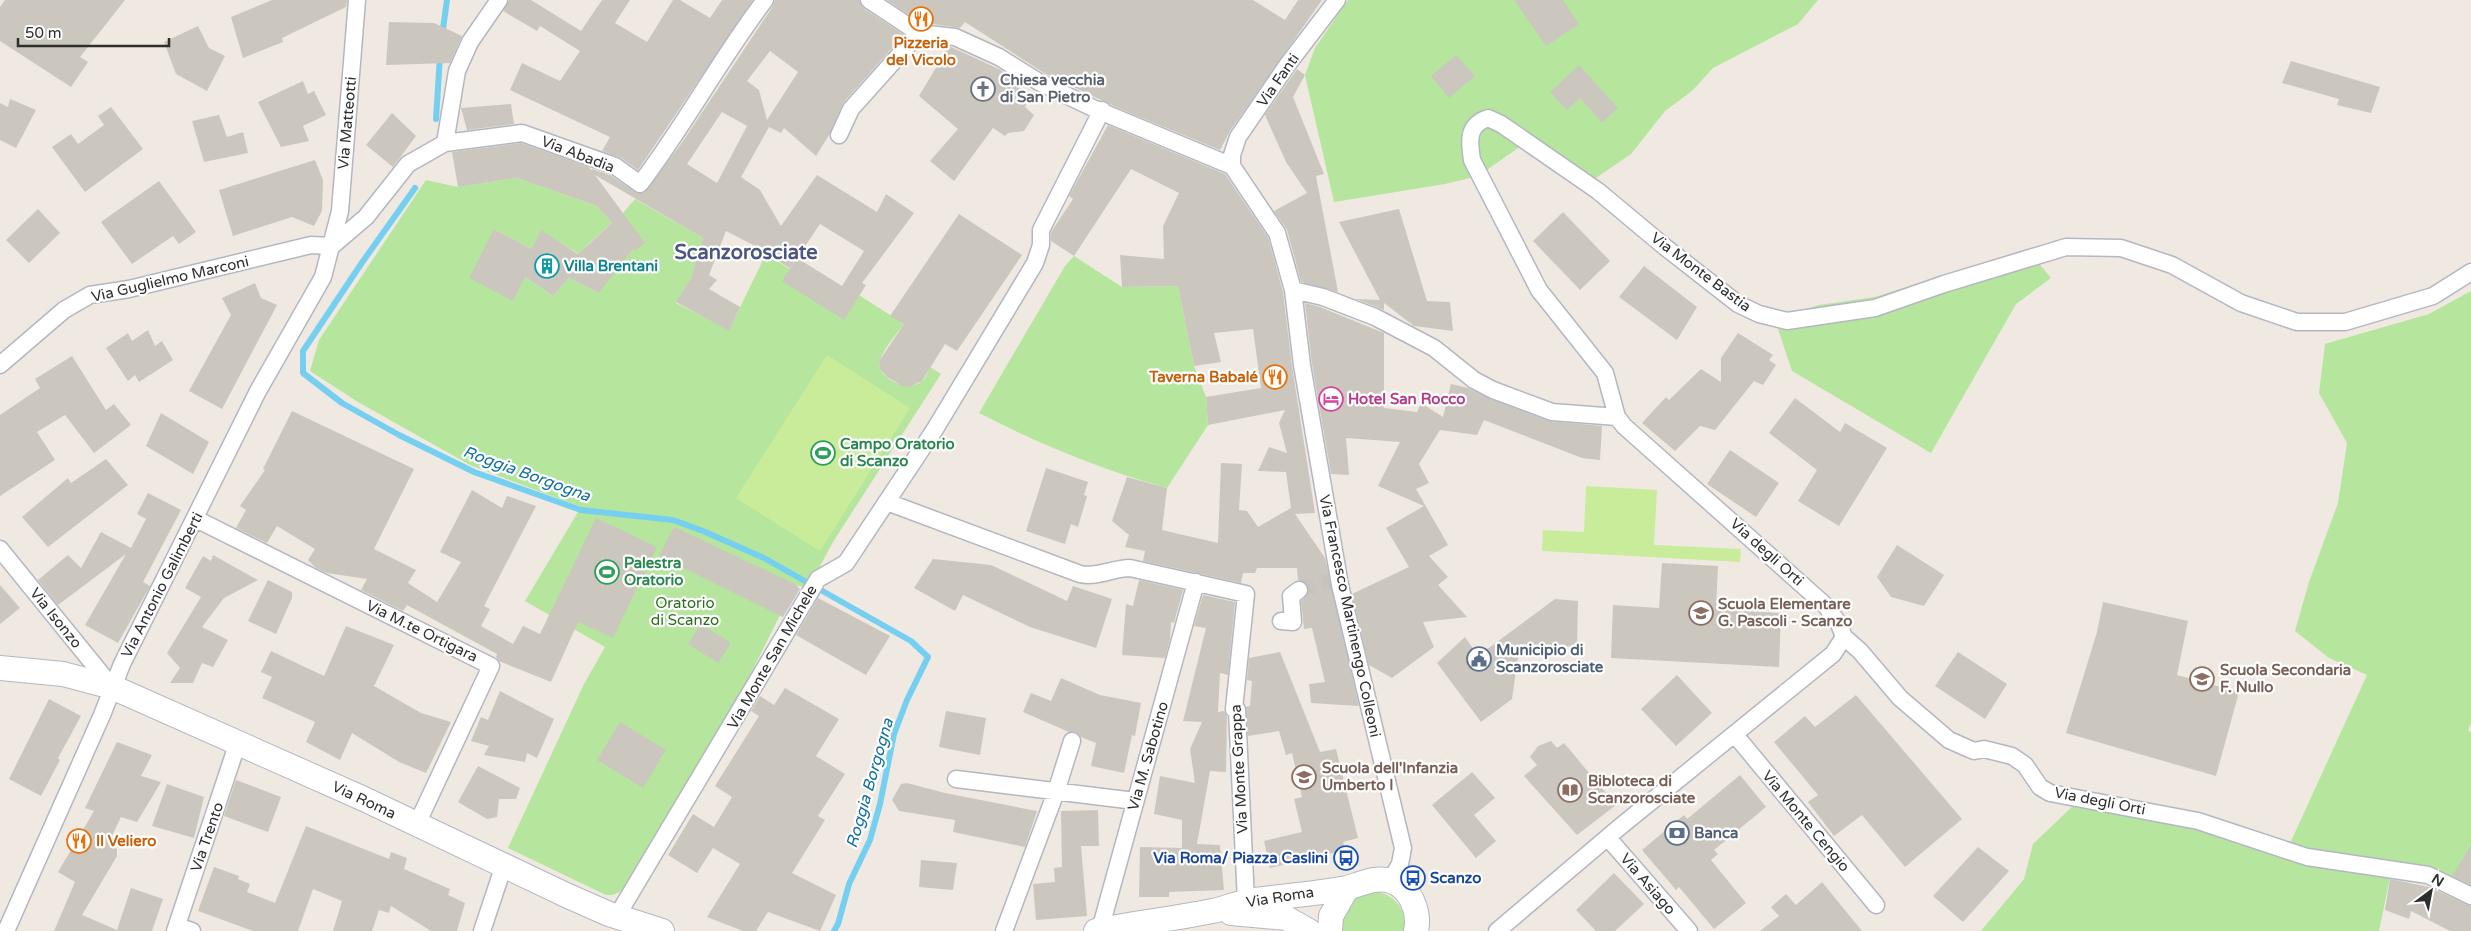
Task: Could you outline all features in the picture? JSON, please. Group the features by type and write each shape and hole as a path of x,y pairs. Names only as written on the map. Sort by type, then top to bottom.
{"street":[{"name":"Via Matteotti","path":"332,246 340,211 357,0"},
{"path":"445,143 457,71 470,42 499,0"},
{"name":"Via Abadia","path":"332,246 366,217 408,164 445,143 522,133 614,166 640,184 670,144 739,34 765,0"},
{"path":"869,0 919,33 955,38 999,57 1054,89 1232,166"},
{"name":"Via Fanti","path":"1232,166 1232,155 1238,137 1288,64 1337,0"},
{"path":"839,135 851,109 919,33"},
{"name":"Via Monte San Michele","path":"617,916 815,585 846,563 974,367 1035,263 1041,245 1040,230 1102,110"},
{"name":"Via Monte Bastia","path":"1617,417 1605,373 1539,290 1472,160 1470,143 1472,129 1478,121 1488,118 1501,124 1572,172 1738,304 1759,314 1787,321 1875,308 1944,284 2066,247 2121,248 2172,265 2240,304 2297,322 2345,322 2433,296 2471,272"},
{"name":"Via Francesco Martinengo Colleoni","path":"1232,166 1277,233 1293,290 1302,365 1335,583 1362,676 1403,848 1400,864 1390,880"},
{"name":"Via Guglielmo Marconi","path":"0,365 64,310 90,295 187,276 311,245 332,246"},
{"name":"Via Antonio Galimberti","path":"6,931 102,715 112,687 258,391 323,277 332,246"},
{"path":"1293,290 1323,297 1375,317 1434,348 1474,380 1493,390 1552,412 1617,417"},
{"name":"Via degli Orti","path":"1617,417 1624,426 1826,606 1839,624 1844,637 1860,651 1900,698 1949,740 1974,751 1984,749 2012,756 2025,764 2040,787 2050,793 2198,821 2307,857 2428,875 2471,896"},
{"name":"Via Monte Grappa","path":"887,502 1080,574 1092,576 1120,568 1130,568 1246,594 1234,709 1237,710 1246,902"},
{"name":"Via M.te Ortigara","path":"196,519 491,666 416,824"},
{"name":"Via Isonzo","path":"0,549 112,687"},
{"name":"Via M. Sabotino","path":"1098,931 1196,582"},
{"path":"1281,621 1293,622 1291,596 1299,590"},
{"path":"1497,931 1608,838 1736,736 1833,654 1844,637"},
{"name":"Via Roma","path":"0,668 63,674 112,687 238,742 568,896 617,916 662,931"},
{"name":"Via Monte Cengio","path":"1736,736 1876,906"},
{"path":"1004,931 1056,792 1072,741"},
{"name":"Via Trento","path":"181,929 238,742"},
{"path":"956,779 1135,801"},
{"name":"Via Asiago","path":"1608,838 1689,931"},
{"path":"482,931 504,865"},
{"name":"Via Roma","path":"1098,931 1214,911 1246,902 1347,888 1374,880 1390,880"},
{"path":"1390,880 1402,887 1412,899 1421,927"},
{"path":"1330,931 1332,916 1347,888"},
{"name":"Via Roma","path":"1214,911 1286,918 1309,931"}],"green space":[{"path":"1348,0 1818,0 1798,24 1713,68 1692,91 1665,111 1631,154 1590,182 1531,139 1478,176 1445,184 1334,202 1305,75 1315,48"},
{"name":"Oratorio di Scanzo","path":"517,178 597,206 612,223 585,247 581,255 541,231 531,249 494,229 525,277 553,296 569,278 599,293 623,213 635,199 703,238 691,278 676,303 729,330 766,254 790,269 859,295 904,324 887,346 880,360 882,372 887,378 901,385 908,386 916,385 922,381 930,367 941,374 833,542 820,566 818,579 813,590 795,585 710,755 632,886 613,895 606,895 508,848 584,684 605,647 525,601 581,507 470,465 358,402 310,371 319,340 426,180 458,187"},
{"path":"2027,249 2051,278 2016,304 1931,453 1792,371 1775,320 1819,305 1875,297"},
{"path":"1074,256 1122,287 1178,286 1194,366 1206,397 1208,425 1167,488 1071,455 979,413 1065,266"},
{"path":"2471,291 2471,722 2468,731 2471,732 2471,896 2428,875 2287,850 2367,675 2329,658 2295,631 2309,582 2338,503 2347,443 2319,393 2325,344 2429,314"},
{"name":"Campo Oratorio di Scanzo","path":"827,355 910,408 820,551 736,498"},
{"path":"1586,486 1657,490 1654,545 1741,549 1740,562 1542,551 1543,530 1584,532"},
{"path":"2074,805 2185,823 2302,861 2390,878 2379,931 1981,931 2024,879 2033,844"},
{"path":"1374,891 1388,896 1398,904 1404,916 1405,931 1339,931 1339,924 1352,898"}],"building":[{"path":"5,0 125,0 80,57 88,62 71,87 0,41 0,7"},
{"path":"272,0 347,0 346,7 282,38 283,42 243,58 231,17"},
{"path":"509,0 531,0 581,31 602,0 630,0 615,23 647,42 673,0 680,0 710,18 722,0 753,0 638,170 621,158 602,151 610,137 510,90 522,63 560,81 580,51 540,26 537,31 503,11"},
{"path":"775,0 859,0 863,8 904,35 843,103 829,135 816,156 784,128 781,133 769,127 741,177 760,190 781,226 817,175 877,212 886,194 914,213 862,283 866,285 844,320 782,281 797,258 790,268 766,254 767,252 726,231 709,275 717,280 709,289 740,307 729,331 676,302 691,278 703,238 595,175 645,243 635,251 633,249 599,293 569,278 553,296 525,277 513,301 469,278 494,229 531,249 541,230 578,254 612,223 597,206 517,178 458,187 452,152 521,143 589,167 591,170 610,175 635,192 644,193 681,144 773,6","holes":["770,51 798,72 767,120 759,90 747,81","722,112 747,126 717,183 687,164","820,224 864,251 842,286 797,258"]},
{"path":"887,0 1253,0 1285,20 1298,0 1322,0 1230,131 1220,150 1118,108 1044,73 965,22 960,28 917,20"},
{"path":"1514,0 1563,0 1579,24 1546,46"},
{"path":"389,22 434,23 462,36 450,63 386,65"},
{"path":"198,26 209,48 225,56 207,91 176,74 164,42"},
{"path":"949,46 1001,70 1029,98 1025,107 1034,115 1024,131 1008,133 1005,136 993,128 954,181 930,161 958,129 919,96"},
{"path":"1456,55 1475,76 1449,98 1431,76"},
{"path":"2291,61 2380,87 2371,113 2337,105 2339,99 2282,83"},
{"path":"1579,65 1618,108 1602,123 1580,98 1567,110 1550,92"},
{"path":"1297,69 1305,75 1293,97 1324,174 1316,176 1338,292 1301,282 1287,230 1274,211 1307,193 1286,162 1265,115"},
{"path":"303,81 308,94 314,91 326,115 303,126 309,141 281,147 258,102"},
{"path":"10,99 36,110 16,148 0,140 0,103 8,107"},
{"path":"511,104 514,124 467,130 461,108"},
{"path":"111,107 143,149 85,192 52,147 71,134 78,144 104,125 98,116"},
{"path":"392,113 416,136 393,167 366,145"},
{"path":"219,115 227,137 243,132 248,153 204,162 192,121"},
{"path":"1108,125 1225,174 1268,237 1283,292 1292,366 1315,513 1295,514 1325,558 1359,706 1311,703 1309,684 1325,682 1312,628 1304,629 1301,601 1308,594 1309,589 1307,584 1298,580 1297,568 1257,568 1255,573 1243,573 1241,583 1143,561 1145,551 1125,547 1129,535 1112,521 1127,477 1167,488 1162,530 1218,543 1221,463 1242,464 1239,510 1247,511 1258,527 1291,508 1286,472 1258,471 1269,447 1287,453 1279,423 1285,410 1208,425 1206,397 1261,388 1253,329 1214,333 1221,362 1194,366 1178,286 1122,287 1120,255 1164,259 1163,226 1179,193 1131,169 1074,256 1051,241 1051,232 1073,199 1069,196"},
{"path":"315,160 323,180 322,211 314,226 292,217 233,236 219,190"},
{"path":"159,181 196,232 179,244 173,236 132,264 101,222"},
{"path":"38,209 60,233 29,263 6,240"},
{"path":"1399,209 1427,301 1450,302 1453,331 1414,326 1384,303 1384,310 1356,299 1380,300 1339,222"},
{"path":"1563,212 1610,261 1580,290 1533,241"},
{"path":"959,214 1022,255 957,351 945,344 922,381 909,387 902,386 887,377 880,369 879,361 904,324 890,316"},
{"path":"1644,266 1697,307 1677,340 1619,297"},
{"path":"255,283 261,298 277,305 222,409 189,391 231,315 222,298"},
{"path":"1305,303 1320,307 1384,333 1384,408 1417,412 1421,403 1443,417 1451,384 1468,388 1490,399 1549,421 1602,426 1600,460 1582,458 1484,420 1477,435 1440,430 1419,464 1429,483 1416,489 1448,545 1429,556 1448,577 1438,585 1467,617 1423,622 1434,647 1392,678 1369,665 1352,594 1409,567 1386,528 1424,506 1378,486 1400,442 1346,438 1349,475 1331,474 1312,364"},
{"path":"148,330 155,346 162,341 173,360 139,382 135,375 128,381 106,348 128,333 132,341"},
{"path":"1738,333 1773,355 1769,360 1776,365 1763,385 1754,381 1715,430 1700,426 1675,451 1642,423 1666,397 1669,400 1701,369 1721,382 1721,358"},
{"path":"72,356 106,410 114,404 131,425 94,453 65,415 37,432 55,460 0,496 0,415 40,388 35,379"},
{"path":"1795,398 1840,432 1845,423 1887,448 1839,526 1798,501 1817,470 1769,433"},
{"path":"292,411 414,469 374,549 416,570 408,583 437,602 461,562 440,552 472,490 502,508 507,496 536,506 484,606 490,609 481,626 513,644 523,626 540,634 596,518 657,547 613,638 578,622 551,682 499,661 496,657 497,654 407,605 403,611 361,590 367,579 327,573 316,568 308,560 315,549 277,526 267,543 236,528 246,510 240,506 265,470 263,469"},
{"path":"161,413 209,442 193,474 146,446"},
{"path":"1730,450 1779,483 1756,517 1707,484"},
{"path":"106,459 128,485 48,547 22,517 68,478 71,483"},
{"path":"1046,468 1088,482 1084,495 1087,496 1078,527 1071,524 1065,544 1026,531"},
{"path":"148,493 181,510 143,582 150,586 118,643 85,625 126,554 58,605 38,580 68,555 81,568 101,532 131,548 146,519 137,514"},
{"path":"674,527 795,584 800,589 783,617 659,556"},
{"path":"1897,545 1944,575 1924,606 1891,597 1877,577"},
{"path":"213,555 258,580 224,598 202,627 228,640 213,667 202,663 193,683 170,683 180,668 167,653 201,597 185,588 203,556 211,561"},
{"path":"933,559 991,565 1067,601 1073,586 1112,599 1096,648 1030,627 963,595 955,611 914,588"},
{"path":"1662,563 1718,566 1716,609 1781,613 1779,667 1611,658 1613,605 1659,608"},
{"path":"268,580 292,592 292,598 276,634 248,621"},
{"path":"1139,580 1183,590 1174,623 1171,622 1170,639 1165,658 1122,655 1126,604 1133,606"},
{"path":"0,585 20,608 0,624"},
{"path":"1203,595 1235,602 1228,675 1220,673 1218,712 1224,711 1227,716 1226,772 1210,771 1197,844 1220,845 1224,890 1169,892 1169,897 1139,897 1140,847 1182,848 1182,820 1154,814 1160,776 1195,783 1190,749 1202,722 1183,721 1206,628 1194,626"},
{"path":"818,598 890,636 866,675 796,635"},
{"name":"Municipio di Scanzorosciate","path":"1555,599 1578,601 1577,647 1520,644 1512,699 1481,722 1437,663 1465,637 1478,656"},
{"path":"2103,602 2188,621 2177,675 2239,692 2216,776 2066,733 2097,632"},
{"path":"701,624 731,643 718,663 688,644"},
{"path":"346,626 394,645 374,686 421,713 451,722 426,773 399,762 352,733 340,760 306,742 315,722 262,698 272,677 261,672 271,651 324,676"},
{"path":"1280,652 1320,752 1336,749 1358,838 1343,842 1345,850 1270,868 1264,841 1302,832 1294,799 1302,797 1292,753 1286,755 1279,731 1248,736 1246,707 1250,706 1252,681 1247,680 1249,658"},
{"path":"1958,652 2007,684 1985,719 1935,686"},
{"path":"1677,675 1712,713 1676,746 1641,709"},
{"path":"1061,678 1100,695 1141,703 1135,736 1132,735 1124,773 1091,766 1096,743 1081,737 1075,732 1069,732 1023,712 1031,693 1051,701"},
{"path":"785,688 839,719 816,756 845,774 818,816 825,820 792,873 836,895 820,931 768,912 756,931 743,931 707,917 740,864 713,848 697,873 668,855 693,814 714,827 732,797 715,786 759,716 751,711 760,696 774,705"},
{"path":"500,691 554,719 537,758 527,753 525,762 484,755 489,746 471,741 481,717 488,720"},
{"path":"1856,695 1962,819 1905,867 1862,815 1834,836 1808,802 1818,795 1774,742 1805,716 1815,727"},
{"path":"49,699 81,716 58,758 60,760 41,796 9,779"},
{"path":"946,711 986,718 980,755 939,747"},
{"path":"620,722 666,750 643,788 597,760"},
{"name":"Bibloteca di Scanzorosciate","path":"1551,741 1557,748 1564,743 1616,805 1577,835 1524,776 1537,765 1530,757 1538,746"},
{"path":"117,742 152,755 141,776 161,782 137,822 121,817 108,844 117,849 117,856 82,915 117,930 131,888 163,899 152,931 54,931 75,882 58,872 94,811 85,808"},
{"path":"478,766 520,788 516,799 499,799 497,817 487,819 458,802"},
{"path":"1472,772 1495,798 1474,815 1496,841 1476,858 1432,805"},
{"path":"1740,775 1766,807 1714,850 1718,854 1711,860 1746,903 1714,929 1679,887 1676,890 1642,850 1684,815 1687,819"},
{"path":"236,780 281,797 268,832 224,816"},
{"path":"907,783 945,793 1037,811 1025,847 953,832 955,820 899,811 892,800 901,784"},
{"path":"167,784 204,797 194,838 152,826"},
{"path":"1098,810 1099,846 1081,846 1087,916 1036,920 1033,884 1055,882 1054,868 1062,867 1061,811"},
{"path":"306,826 389,859 391,852 407,858 404,869 450,889 448,895 465,903 457,931 431,931 391,906 389,913 379,910 372,931 333,931 342,901 313,889 298,931 253,931 198,911 214,867 239,876 238,879 250,884 247,892 275,903"},
{"path":"2471,845 2471,885 2452,876"},
{"path":"1978,847 2009,871 1963,922 1933,896"},
{"path":"921,860 957,863 953,890 919,887"},
{"path":"1614,873 1644,904 1615,931 1596,931 1576,910"},
{"path":"2390,879 2429,887 2471,906 2471,931 2450,931 2411,911 2409,919 2385,910"},
{"path":"1822,882 1862,931 1760,931 1779,916 1771,907 1786,894 1796,905"}],"waterway":[{"name":"Roggia Borgogna","path":"442,36 447,0"},
{"name":"Roggia Borgogna","path":"436,119 440,56"},
{"name":"Roggia Borgogna","path":"415,188 303,351 303,373 342,403 399,435 474,472 581,510 673,520 764,558 911,641 928,657 907,700 894,734 880,804 870,840 849,884 838,924 834,931"}],"tunnel":[{"path":"1299,590 1329,581"}],"place":[{"name":"Pizzeria del Vicolo","path":"921,19"},
{"name":"Chiesa vecchia di San Pietro","path":"983,89"},
{"name":"Villa Brentani","path":"547,266"},
{"name":"Taverna Babalé","path":"1275,377"},
{"name":"Hotel San Rocco","path":"1331,399"},
{"name":"Campo Oratorio di Scanzo","path":"823,453"},
{"name":"Palestra Oratorio","path":"607,572"},
{"name":"Scuola Elementare G. Pascoli - Scanzo","path":"1701,613"},
{"name":"Municipio di Scanzorosciate","path":"1479,659"},
{"name":"Scuola Secondaria F. Nullo","path":"2202,679"},
{"name":"Scuola dell'Infanzia Umberto I","path":"1304,777"},
{"name":"Bibloteca di Scanzorosciate","path":"1570,790"},
{"name":"Banca","path":"1677,833"},
{"name":"Il Veliero","path":"79,841"},
{"name":"Via Roma/ Piazza Caslini","path":"1346,858"},
{"name":"Scanzo","path":"1413,878"}],"district":[{"name":"Scanzorosciate","path":"746,252"}]}
